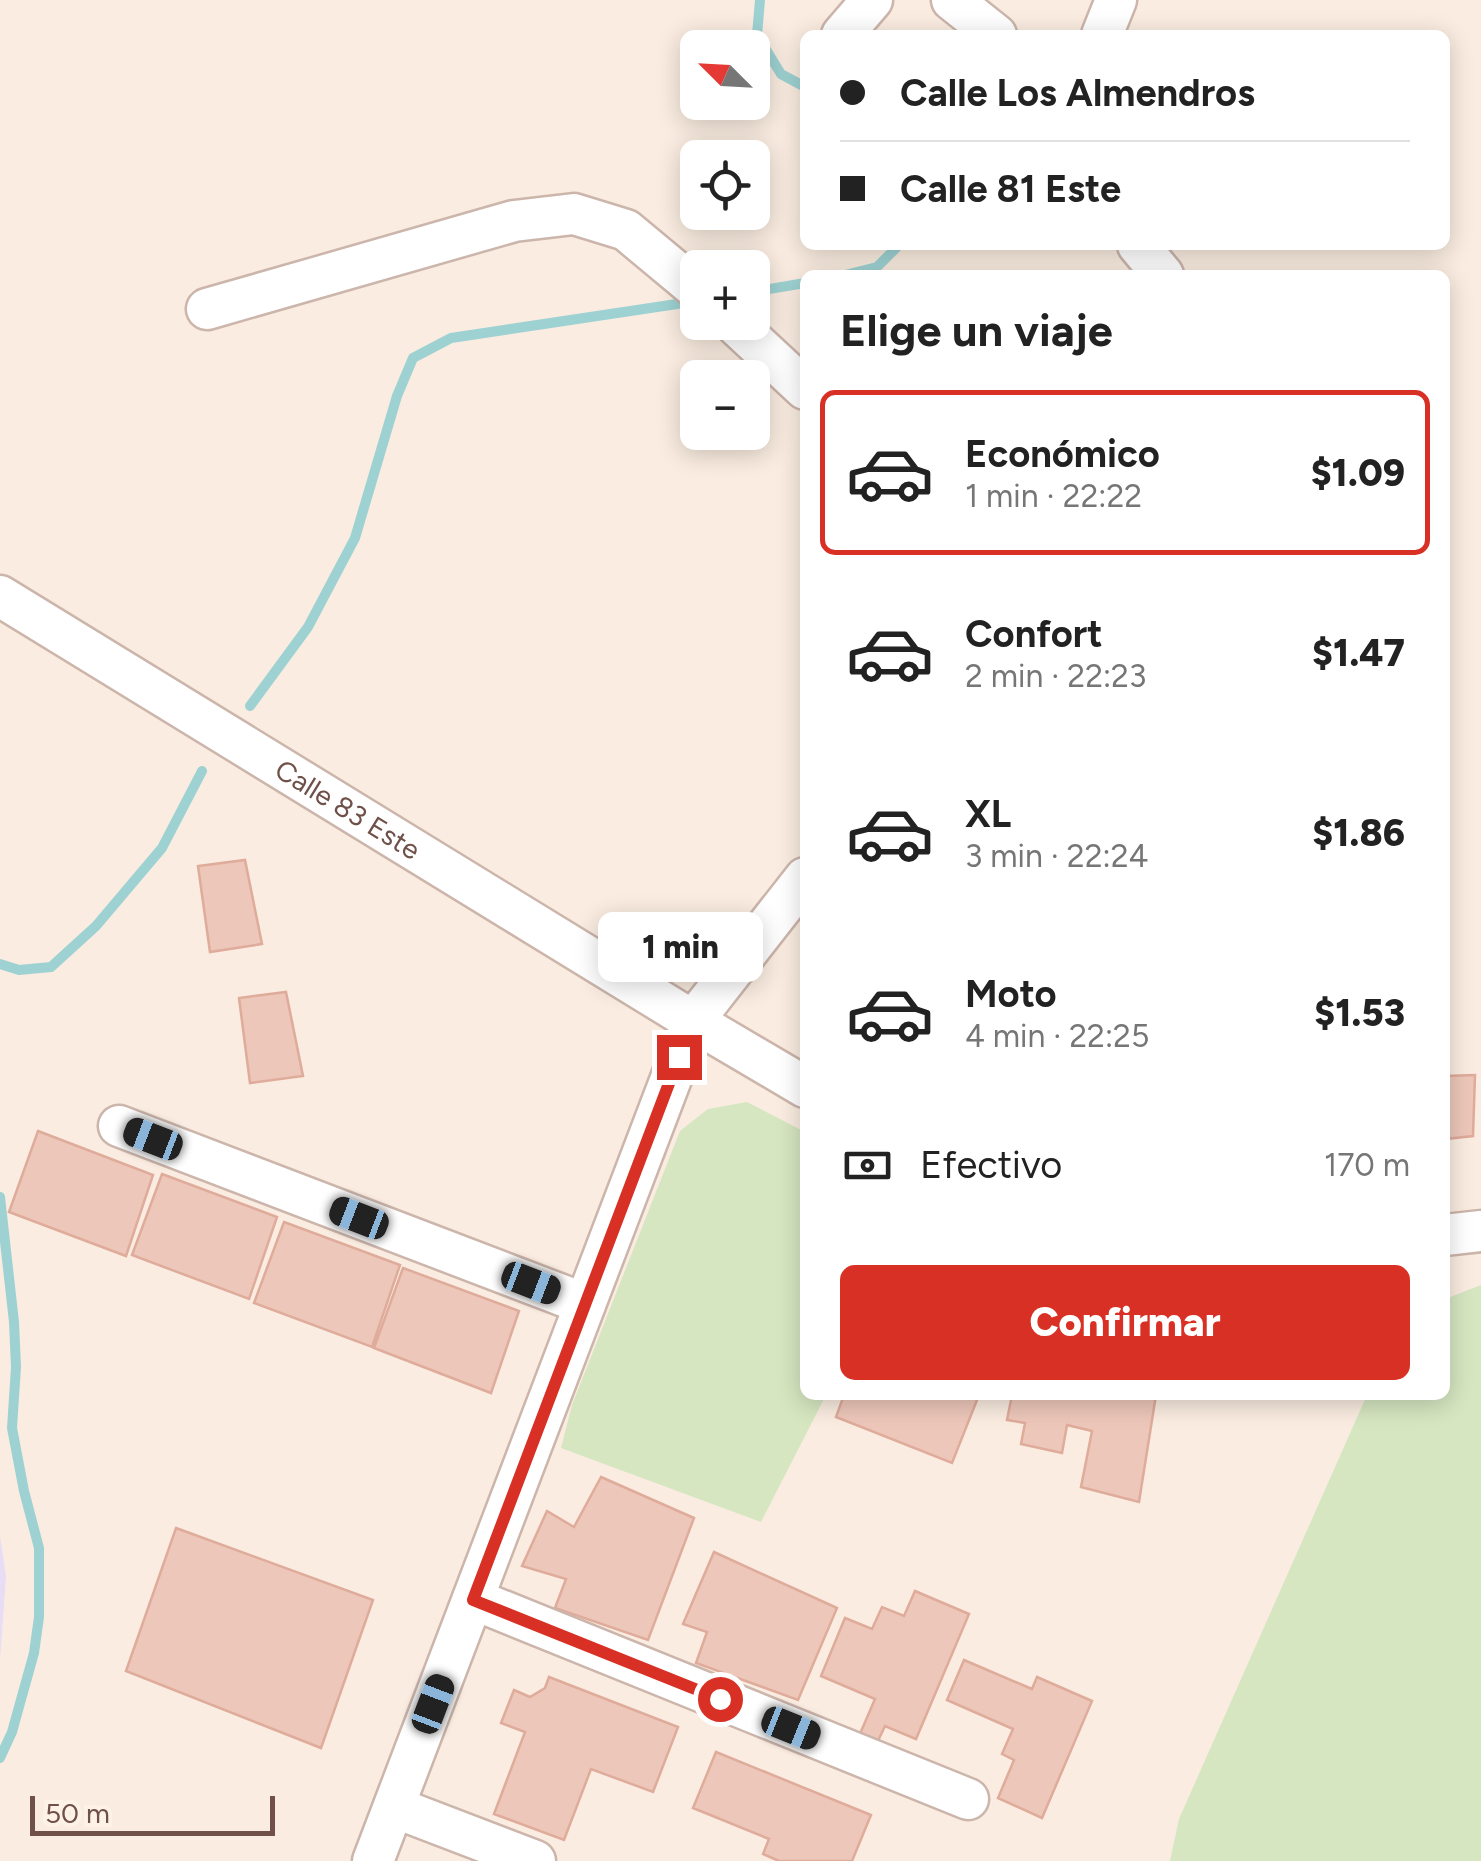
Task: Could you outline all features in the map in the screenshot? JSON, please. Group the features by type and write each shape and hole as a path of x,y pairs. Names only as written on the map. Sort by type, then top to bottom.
{"street":[{"path":"846,30 872,0"},
{"path":"952,0 990,30"},
{"path":"1104,30 1116,0"},
{"path":"206,309 514,221 574,214 626,230 680,275"},
{"path":"1142,250 1160,270"},
{"path":"752,340 800,384"},
{"name":"Calle 83 Este","path":"0,596 800,1084"},
{"path":"374,1861 693,1021 800,884"},
{"path":"119,1126 586,1304"},
{"path":"1450,1234 1481,1231"},
{"path":"473,1600 968,1798"},
{"path":"394,1808 535,1861"}],"shaded area":[{"path":"0,1536 6,1576 0,1660"}],"green space":[{"path":"747,1102 800,1129 800,1400 823,1400 761,1522 561,1448 572,1405 680,1131 708,1109"},
{"path":"1481,1285 1481,1861 1170,1861 1179,1819 1365,1400 1450,1400 1450,1297"}],"building":[{"path":"245,860 262,944 210,952 198,866"},
{"path":"286,992 303,1076 250,1083 239,998"},
{"path":"1475,1075 1473,1136 1450,1138 1450,1076"},
{"path":"38,1131 153,1175 126,1256 9,1212"},
{"path":"162,1174 277,1217 249,1299 132,1255"},
{"path":"284,1222 400,1265 372,1347 254,1303"},
{"path":"403,1268 519,1311 491,1393 374,1348"},
{"path":"842,1400 977,1400 952,1463 836,1417"},
{"path":"1011,1400 1155,1400 1139,1502 1081,1487 1092,1431 1067,1425 1062,1453 1021,1444 1025,1423 1007,1420"},
{"path":"601,1477 694,1518 648,1640 555,1608 566,1579 522,1566 547,1511 574,1527"},
{"path":"176,1528 373,1600 321,1748 126,1671"},
{"path":"714,1552 837,1608 798,1700 696,1663 707,1632 683,1624"},
{"path":"915,1591 969,1614 916,1739 885,1726 877,1743 859,1736 875,1699 821,1676 845,1618 872,1629 882,1607 904,1616"},
{"path":"964,1660 1032,1689 1037,1677 1092,1701 1042,1818 998,1798 1014,1760 1002,1754 1013,1729 947,1700"},
{"path":"549,1677 678,1727 653,1792 591,1769 564,1840 494,1814 525,1732 501,1723 514,1690 530,1697 545,1688"},
{"path":"716,1752 871,1815 852,1861 779,1861 763,1854 769,1839 693,1808"}],"waterway":[{"path":"760,0 757,35 781,74 800,84"},
{"path":"865,270 877,267 894,250"},
{"path":"770,289 800,284"},
{"path":"250,706 308,627 355,538 397,396 413,358 451,338 680,304"},
{"path":"0,964 19,970 51,967 96,926 162,848 202,771"},
{"path":"0,1197 14,1322 12,1428 39,1548 39,1617 34,1653 12,1732 0,1758"}],"route":[{"path":"679,1057 473,1600 720,1699"}]}
